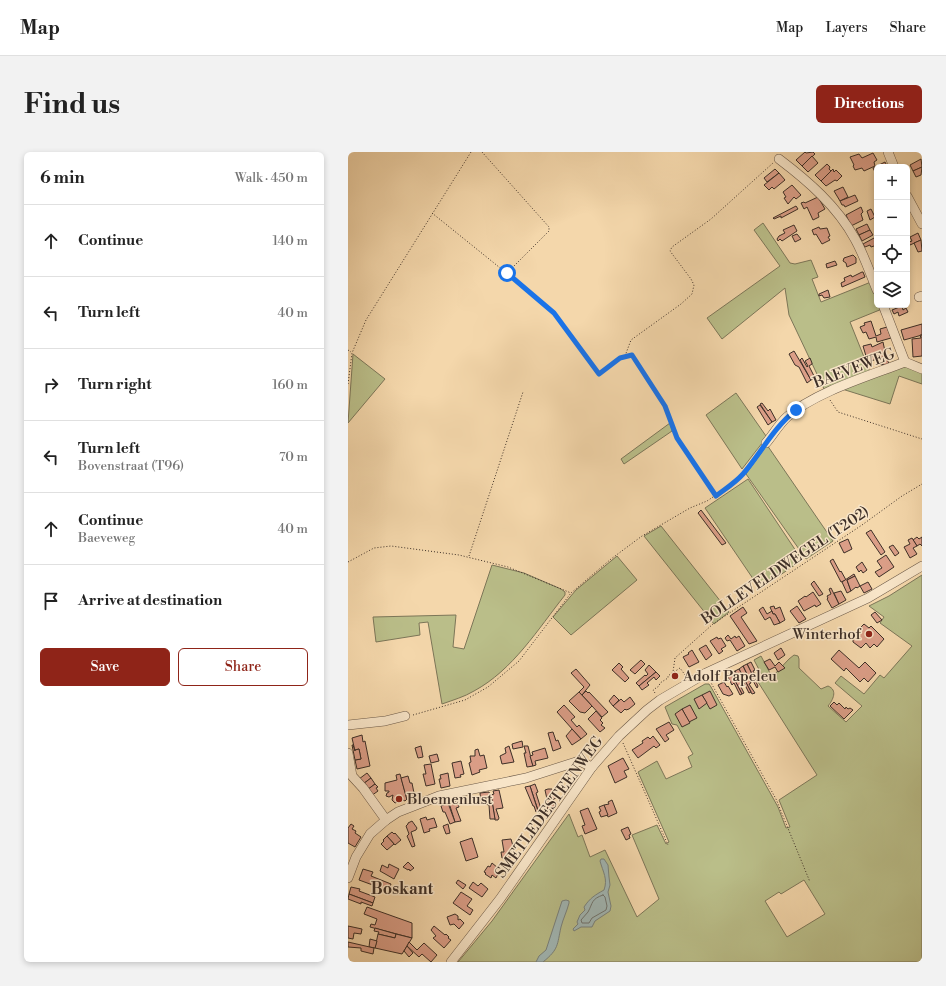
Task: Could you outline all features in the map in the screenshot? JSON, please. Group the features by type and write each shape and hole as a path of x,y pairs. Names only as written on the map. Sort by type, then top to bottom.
{"street":[{"path":"888,152 893,164"},
{"path":"779,159 824,196 838,214 855,239 874,283"},
{"path":"909,200 922,224"},
{"path":"884,308 905,362"},
{"name":"BAEVEWEG","path":"766,443 786,417 825,393 905,362 922,369"},
{"name":"SMETLEDESTEENWEG","path":"451,962 500,899 592,767 619,736 647,710 660,700 706,673 868,598 922,566"},
{"path":"348,725 385,721 405,716"},
{"path":"348,753 350,777 363,788 386,820"},
{"path":"348,878 361,847 370,834 398,812 438,796 526,778 579,761 592,767"}],"path":[{"path":"348,384 352,353 366,320 471,152"},
{"path":"482,152 549,227 549,231 507,273"},
{"path":"625,357 631,340 681,304 692,294 694,285 670,251 672,247 711,219 779,159"},
{"path":"432,213 554,313 599,374 620,358 632,355 665,406 677,438 716,496"},
{"path":"348,350 352,353"},
{"path":"468,557 523,392"},
{"path":"825,393 838,412 922,439"},
{"path":"405,716 434,710 465,700 488,687 518,661 571,593 642,536 716,496 731,485 742,475 766,443"},
{"name":"BOLLEVELDWEGEL (T202)","path":"660,700 653,690 660,686 660,683 668,678 668,676 673,672 675,658 712,624 922,484"},
{"path":"348,562 374,548 391,546 468,557 508,567 571,593"},
{"path":"673,672 680,668 690,683"},
{"path":"706,673 776,799 810,882"},
{"path":"619,736 668,845"}],"green space":[{"path":"763,223 790,263 795,264 811,260 818,277 812,279 821,302 871,282 874,289 874,308 882,309 850,322 870,372 825,391 789,315 785,288 722,339 707,318 780,266 754,230"},
{"path":"353,354 385,379 348,423"},
{"path":"906,366 922,371 922,384 899,376 890,404 842,389"},
{"path":"736,393 766,436 742,469 706,415"},
{"path":"670,423 672,431 624,464 621,459"},
{"path":"767,445 833,541 806,559 746,474"},
{"path":"748,479 802,560 760,589 705,508"},
{"path":"661,526 729,612 714,624 644,536"},
{"path":"617,556 637,580 571,635 553,617 576,590"},
{"path":"492,565 524,573 561,589 565,592 565,595 535,635 501,672 470,693 442,704 428,622 419,623 420,635 376,642 373,617 456,615 453,647 464,649"},
{"path":"922,575 922,962 458,962 492,921 569,814 578,837 582,835 590,857 605,850 637,917 659,899 632,835 657,825 666,844 669,842 638,772 657,761 666,779 692,767 688,757 693,754 677,725 672,724 665,707 705,684 709,684 711,687 778,807 786,828 790,827 779,800 817,775 758,682 764,679 754,660 761,656 772,677 789,659 794,655 798,656 799,668 821,689 828,686 833,690 834,695 828,706 846,722 862,706 835,683 841,676 864,694 880,675 884,678 912,646 880,623 884,617 869,606 889,596","holes":["804,880 825,914 787,937 765,901 779,892 781,894"]}],"water":[{"path":"601,859 604,859 608,865 610,885 608,892 611,906 610,911 595,921 592,927 581,927 574,931 573,929 578,924 577,922 580,915 585,910 584,907 586,904 593,897 604,890 605,879 600,861"},
{"path":"562,901 569,901 569,903 555,950 543,962 536,962 539,956 546,950"}],"building":[{"path":"805,152 813,152 815,154 802,166 796,160"},
{"path":"873,153 877,160 874,162 874,166 864,171 862,168 855,170 850,157 859,154 862,158"},
{"path":"812,156 818,163 808,172 802,166"},
{"path":"921,159 922,167 913,171 910,165"},
{"path":"827,164 831,171 821,181 815,175"},
{"path":"922,167 921,175 916,177 913,171"},
{"path":"775,169 779,173 767,182 764,178"},
{"path":"833,169 834,172 836,170 842,176 837,181 835,180 826,186 821,181"},
{"path":"779,173 785,180 774,189 772,187 769,190 764,185"},
{"path":"792,185 801,195 796,199 794,197 788,204 784,198 786,197 783,192"},
{"path":"843,187 848,197 840,201 834,191"},
{"path":"855,195 858,201 845,207 842,205 840,201"},
{"path":"818,197 825,209 818,213 819,217 813,220 807,207 804,209 801,203 805,203"},
{"path":"796,206 798,209 781,218 781,216 774,219 773,218"},
{"path":"861,207 863,212 861,214 863,220 851,226 846,215"},
{"path":"871,209 874,218 870,220 867,211"},
{"path":"867,224 870,230 859,235 856,229"},
{"path":"794,225 797,231 782,241 780,239 778,241 777,239 779,236 785,233 783,230"},
{"path":"819,227 820,229 827,228 830,236 828,237 830,240 822,244 816,234 814,235 812,230"},
{"path":"870,230 873,235 862,241 859,235"},
{"path":"918,233 921,240 910,245 910,242 912,241 910,237"},
{"path":"797,234 801,239 795,242 792,236"},
{"path":"874,238 874,246 871,247 870,245 865,247 863,244"},
{"path":"921,240 922,251 918,252 914,243"},
{"path":"853,255 856,258 856,263 847,267 846,263 843,261 844,258"},
{"path":"835,261 837,265 827,268 826,264"},
{"path":"862,272 865,277 842,287 841,283 845,281 844,278 851,275 852,277"},
{"path":"828,290 830,297 824,298 822,295 819,296 819,294"},
{"path":"902,308 903,310 906,308 908,312 899,316 898,312 894,314 892,310"},
{"path":"871,321 876,336 881,334 880,329 887,327 891,338 877,342 876,337 869,339 866,332 863,333 860,327 865,325 864,323"},
{"path":"922,324 922,335 904,340 901,330"},
{"path":"920,335 922,335 922,356 913,357 912,339 921,338"},
{"path":"883,342 886,356 868,362 867,359 877,355 876,353 866,356 863,346 871,344 872,347"},
{"path":"794,351 811,380 807,383 799,367 795,365 789,354"},
{"path":"886,356 889,364 884,366 884,364 881,365 879,359"},
{"path":"802,358 807,367 808,366 805,361 810,358 812,364 809,366 815,378 811,380 800,360"},
{"path":"762,403 768,411 770,409 776,420 772,422 760,404"},
{"path":"760,405 772,422 768,425 757,407"},
{"path":"701,510 726,543 722,545 698,513"},
{"path":"871,530 885,552 881,555 866,533"},
{"path":"917,537 919,539 922,537 922,546 920,544 917,546 913,540"},
{"path":"912,538 917,546 913,548 917,554 910,558 904,547 910,544 908,540"},
{"path":"848,539 852,549 844,553 839,543"},
{"path":"893,545 899,553 895,556 889,547"},
{"path":"886,555 894,567 879,577 875,572 882,568 877,561"},
{"path":"833,559 846,580 841,582 830,561"},
{"path":"862,562 867,570 863,573 861,570 859,572 856,567"},
{"path":"854,574 855,576 847,580 851,591 847,593 842,582"},
{"path":"855,576 860,586 851,591 847,580"},
{"path":"814,581 823,594 819,596 811,584"},
{"path":"868,582 872,589 864,593 860,586"},
{"path":"831,588 839,604 832,608 827,599 827,596 831,594 829,589"},
{"path":"841,591 846,600 839,604 834,593"},
{"path":"813,592 821,604 816,607 815,605 804,611 798,601"},
{"path":"774,606 775,609 780,607 785,620 780,623 770,607"},
{"path":"797,606 806,619 799,623 790,611"},
{"path":"743,607 747,613 741,617 757,641 749,644 730,616"},
{"path":"763,607 767,614 772,611 780,623 774,625 770,617 765,620 759,610"},
{"path":"875,612 882,620 877,623 871,615"},
{"name":"Winterhof","path":"864,624 869,628 871,626 884,639 877,647 874,644 870,648 866,643 861,648 853,642 853,638 862,630 860,628"},
{"path":"728,635 731,639 735,636 736,638 739,636 745,646 737,651 730,640 727,641 725,638"},
{"path":"717,637 718,639 721,638 726,646 721,649 723,651 719,654 710,641"},
{"path":"706,645 712,655 706,660 699,649"},
{"path":"781,648 785,655 778,660 774,653"},
{"path":"692,650 699,662 689,667 683,657 689,654 688,653"},
{"path":"839,650 859,668 865,662 876,673 868,682 864,678 860,682 846,668 844,671 831,659"},
{"path":"770,659 775,666 779,662 785,668 778,672 775,667 769,670 764,662"},
{"path":"641,660 645,664 635,674 630,670"},
{"path":"751,662 755,670 753,671 756,677 754,678 747,664"},
{"path":"619,663 623,667 621,669 629,678 625,682 612,670"},
{"path":"747,664 758,686 757,688 752,679 750,680 743,666"},
{"path":"649,665 656,672 639,686 636,683 648,674 645,670"},
{"path":"743,666 751,683 749,684 755,693 752,694 739,669"},
{"path":"576,669 590,685 582,695 579,692 584,687 571,673"},
{"path":"739,669 751,692 749,693 735,671"},
{"path":"735,671 742,684 740,685 744,693 742,694 731,673"},
{"path":"656,672 660,676 656,680 654,677 647,683 649,685 642,690 639,686"},
{"path":"731,673 742,694 740,695 734,683 732,685 727,675"},
{"path":"724,682 733,694 729,696 723,694 718,685"},
{"path":"586,691 588,693 589,692 608,712 602,717 582,695"},
{"path":"710,691 717,705 710,709 702,695"},
{"path":"579,692 592,706 585,713 580,712 569,701"},
{"path":"614,695 619,700 613,706 609,701"},
{"path":"702,695 707,703 699,709 694,699"},
{"path":"630,697 635,704 629,709 625,709 621,713 613,706 621,699 624,702"},
{"path":"834,702 837,705 839,703 845,709 846,707 853,710 844,719 830,706"},
{"path":"564,705 575,717 571,720 577,727 579,725 587,734 581,739 557,712"},
{"path":"690,705 697,718 689,722 682,709"},
{"path":"682,709 690,723 682,727 675,714"},
{"path":"596,711 602,718 600,720 603,723 601,725 605,728 600,732 588,719"},
{"path":"669,722 674,730 666,735 669,739 665,742 656,729"},
{"path":"572,729 581,739 572,745 566,736"},
{"path":"553,732 556,741 558,740 561,748 553,751 548,733"},
{"path":"362,735 363,742 365,741 370,766 357,769 355,760 361,759 359,749 355,751 352,738"},
{"path":"653,736 660,745 656,748 654,746 638,758 632,750 643,743 642,741 648,737 650,739"},
{"path":"522,741 523,747 513,749 512,744"},
{"path":"352,745 355,751 359,749 361,759 355,760"},
{"path":"421,746 423,757 418,758 415,748"},
{"path":"509,746 514,762 502,764 500,756 506,753 505,748"},
{"path":"524,746 528,746 533,766 527,767"},
{"path":"545,748 548,758 535,761 536,765 533,766 530,756 533,755 532,752"},
{"path":"478,749 480,756 484,755 487,768 479,770 480,772 472,775 469,763 471,762 470,756 475,756 475,750"},
{"path":"437,754 439,761 431,763 429,756"},
{"path":"623,758 629,769 624,771 627,777 615,783 608,766"},
{"path":"461,761 464,774 460,775 461,777 455,778 452,763"},
{"path":"431,764 435,784 426,786 423,774 426,774 424,765"},
{"path":"367,773 371,778 363,784 359,779"},
{"path":"448,773 450,786 441,788 439,779 441,779 440,775"},
{"name":"Bloemenlust","path":"400,774 407,799 405,801 403,800 395,803 392,800 393,795 389,797 386,796 389,791 385,791 385,783 397,780 396,775"},
{"path":"408,776 410,783 412,783 415,798 407,800 401,778"},
{"path":"371,778 375,784 367,790 363,784"},
{"path":"375,784 378,787 376,788 378,791 371,796 367,790"},
{"path":"535,784 538,792 536,793 542,812 539,813 530,786"},
{"path":"530,786 538,811 536,812 525,787"},
{"path":"552,789 556,798 552,800 555,807 552,810 553,812 549,813 545,800 547,799 545,790"},
{"path":"499,790 503,808 496,809 499,818 498,820 495,820 491,795 494,794 493,791"},
{"path":"489,792 491,795 495,819 490,819 489,805 481,803 480,793"},
{"path":"612,800 617,813 608,817 604,805 609,804 608,802"},
{"path":"457,801 459,807 456,808 461,821 455,822 449,803"},
{"path":"448,803 455,822 450,824 441,806"},
{"path":"604,805 608,815 601,817 599,807"},
{"path":"588,808 597,829 585,834 582,826 585,825 580,811"},
{"path":"426,817 427,820 434,818 437,827 429,829 430,831 424,833 420,819"},
{"path":"412,821 417,828 411,832 415,846 412,847 407,836 409,834 406,826"},
{"path":"351,824 354,826 352,829 356,831 355,833 361,837 355,847 348,843 348,828"},
{"path":"448,824 450,833 446,834 443,826"},
{"path":"628,827 631,834 629,835 630,838 626,840 621,830"},
{"path":"392,832 394,834 395,833 401,840 395,845 387,836"},
{"path":"387,836 394,844 387,850 381,844"},
{"path":"472,838 478,857 466,861 460,842"},
{"path":"511,839 515,849 511,850 512,857 502,858 501,852 504,852 502,840"},
{"path":"408,862 414,868 410,871 409,869 408,870 403,867"},
{"path":"492,863 498,868 495,872 498,874 496,878 492,875 491,878 484,872"},
{"path":"389,864 399,869 394,879 380,871 382,865 388,868"},
{"path":"363,869 373,872 371,876 391,884 388,893 381,890 381,888 359,880"},
{"path":"458,880 466,885 463,889 456,883"},
{"path":"473,882 478,886 481,883 488,889 482,897 469,888"},
{"path":"351,887 360,889 359,891 375,897 373,903 349,894"},
{"path":"461,892 472,899 467,906 473,910 470,915 453,903"},
{"path":"349,894 373,903 372,906 348,899"},
{"path":"367,907 412,923 412,938 370,927 371,924 375,925 377,919 364,914"},
{"path":"455,914 458,916 458,920 460,919 464,923 459,929 454,924 450,925 447,917"},
{"path":"348,926 362,929 361,934 354,933 353,939 348,938"},
{"path":"434,926 445,935 446,934 451,940 444,948 433,938 436,936 431,930"},
{"path":"375,928 396,934 395,938 378,934 379,932 374,931"},
{"path":"378,934 395,938 396,934 412,938 402,954 375,948"},
{"path":"370,939 377,941 375,948 369,947"},
{"path":"348,942 374,948 373,954 361,951 361,948 348,947"},
{"path":"409,942 417,950 424,943 437,955 431,962 422,954 419,957 407,946"},
{"path":"407,946 413,953 409,957 404,951"}],"place":[{"name":"Winterhof","path":"869,634"},
{"name":"Adolf Papeleu","path":"675,676"},
{"name":"Bloemenlust","path":"399,799"}],"district":[{"name":"Boskant","path":"402,888"}],"route":[{"path":"507,273 554,313 599,374 620,358 632,355 665,406 677,438 716,496 742,475 786,417 796,410"}]}
